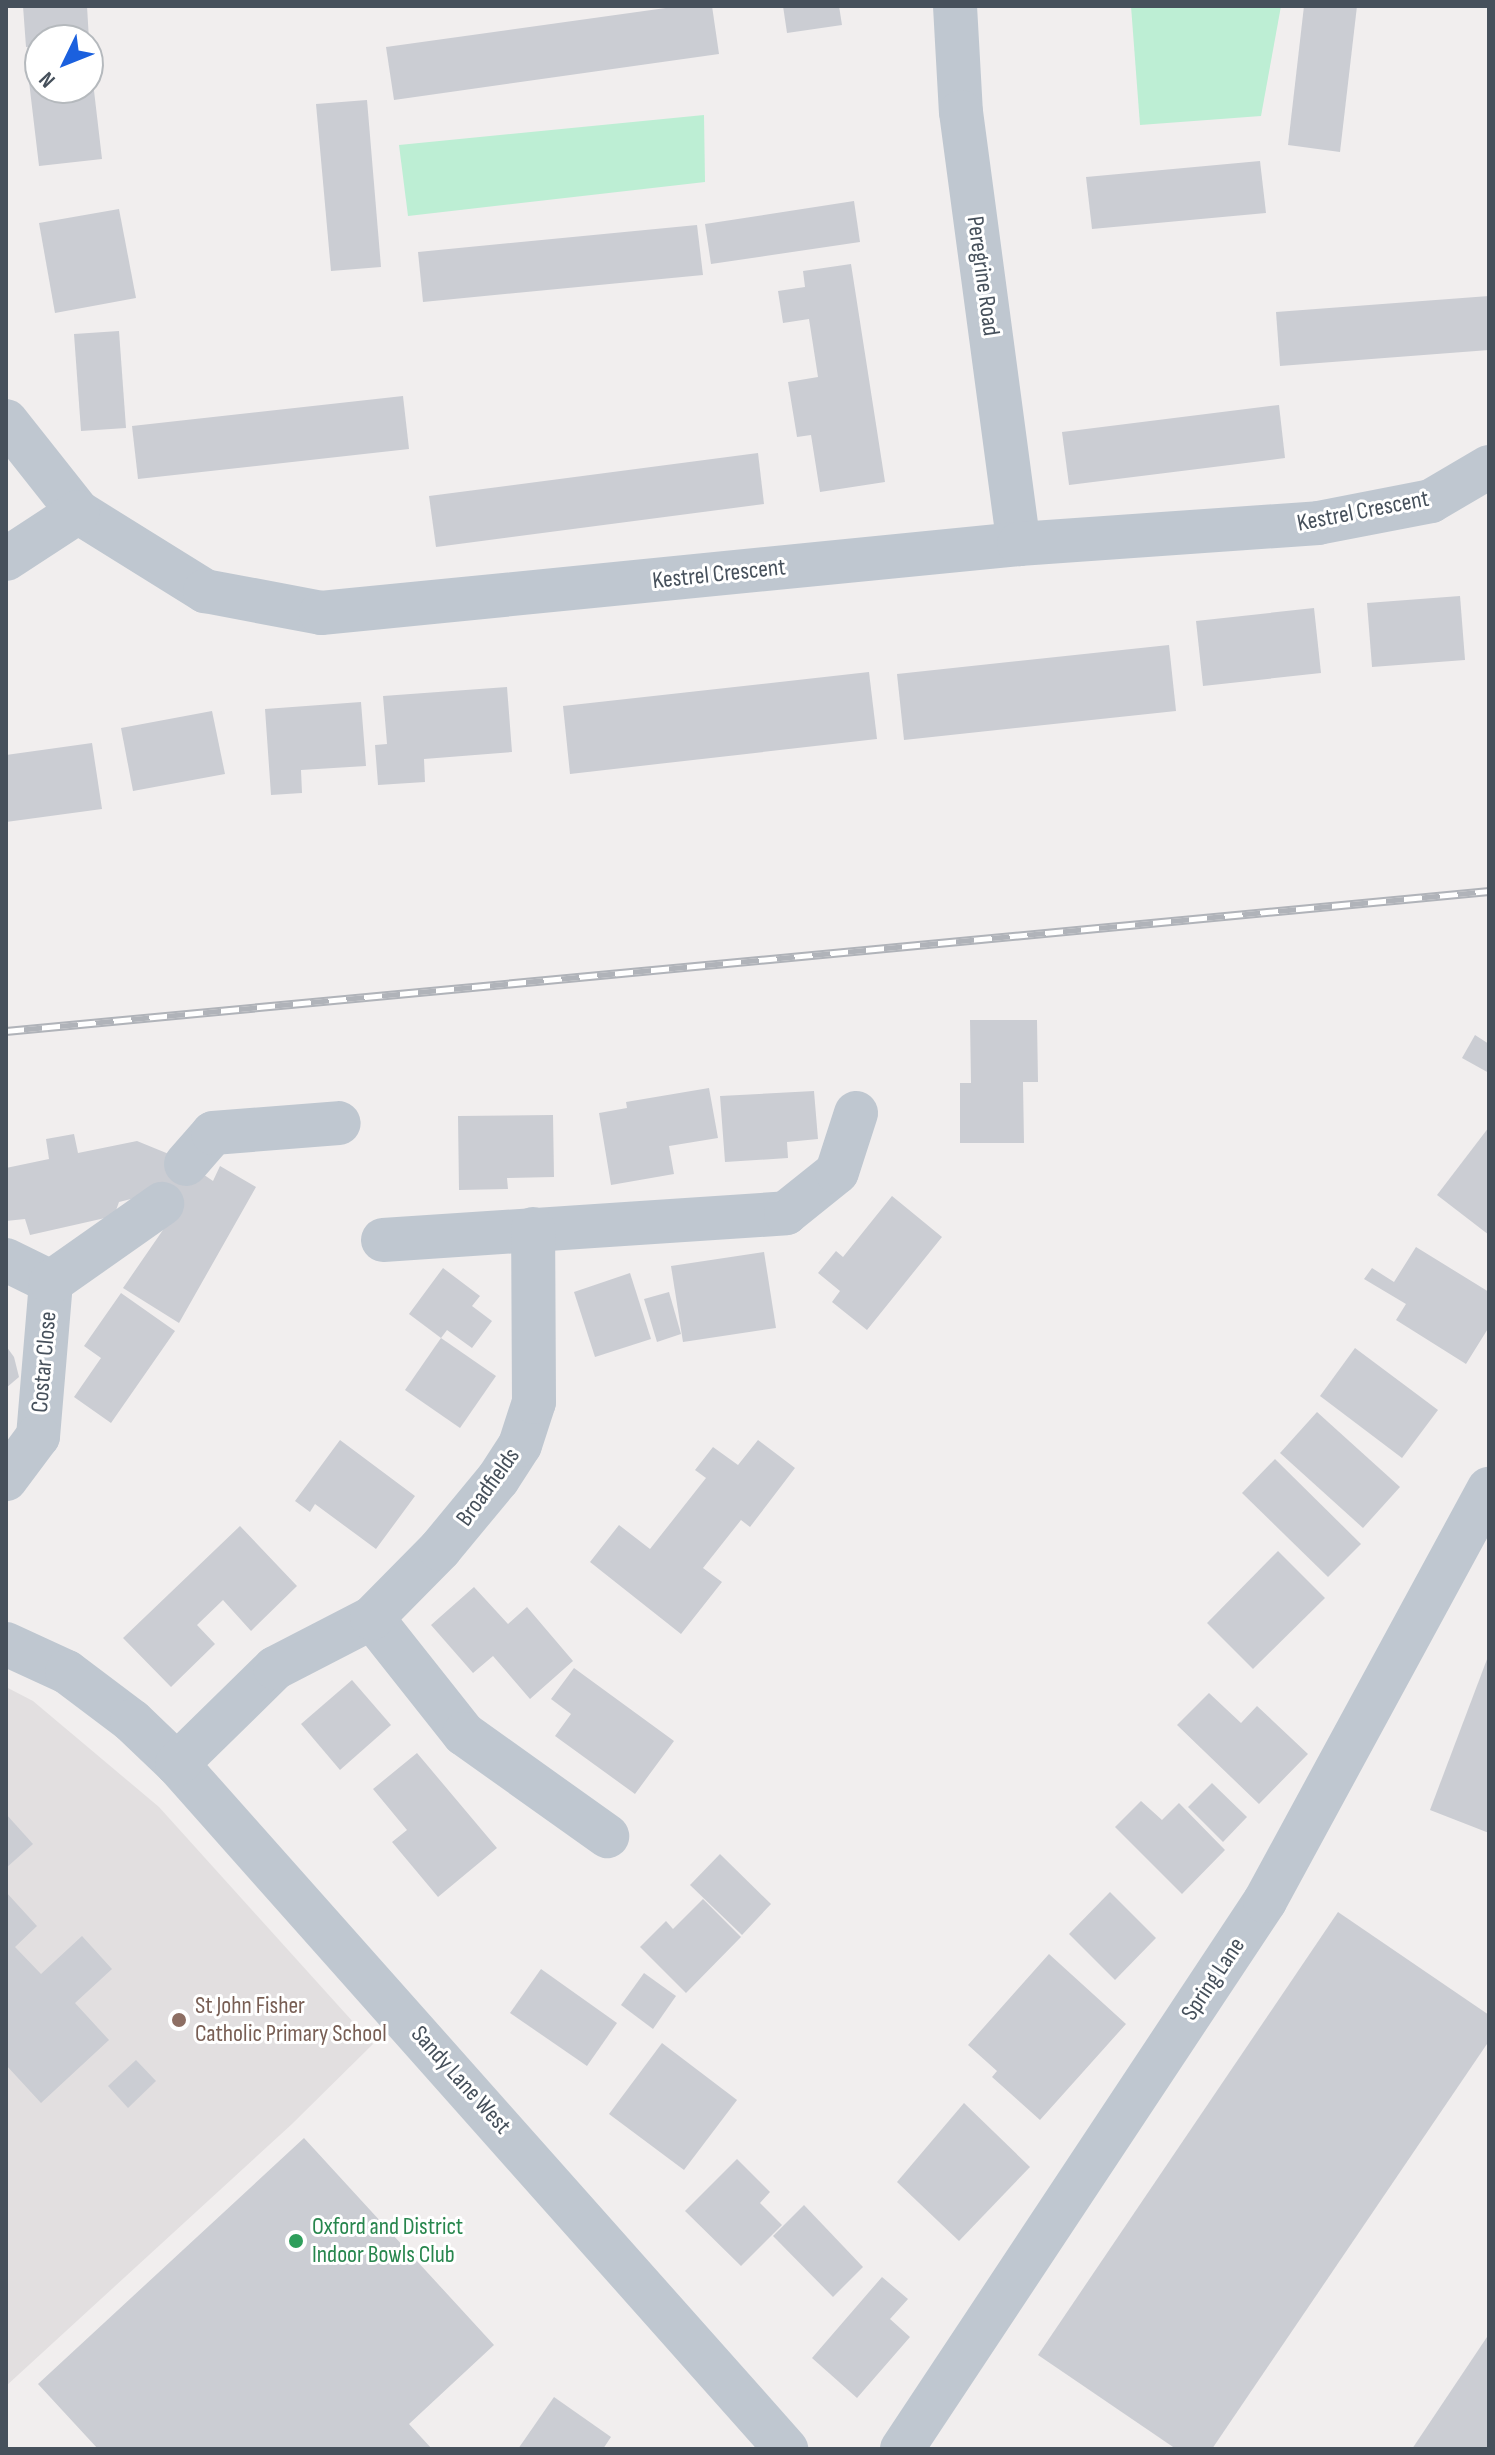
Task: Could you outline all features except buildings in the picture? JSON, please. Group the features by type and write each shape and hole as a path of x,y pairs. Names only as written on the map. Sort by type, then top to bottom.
{"street":[{"name":"Peregrine Road","path":"955,6 961,112 1019,544"},
{"name":"Kestrel Crescent","path":"6,421 78,512 205,591 321,613 1019,544 1318,523 1431,501 1489,467"},
{"path":"6,559 78,512"},
{"path":"383,1240 786,1213 837,1172 856,1113"},
{"path":"186,1164 213,1133 339,1123"},
{"name":"Costar Close","path":"51,1282 162,1204"},
{"name":"Broadfields","path":"177,1764 275,1668 372,1618 471,1513 520,1445 534,1402 533,1229"},
{"name":"Costar Close","path":"6,1260 51,1282"},
{"name":"Costar Close","path":"6,1479 38,1436 51,1282"},
{"name":"Spring Lane","path":"902,2449 1265,1901 1489,1489"},
{"path":"372,1618 464,1734 607,1836"},
{"name":"Sandy Lane West","path":"6,1644 67,1672 132,1721 177,1764 786,2449"}],"shaded area":[{"name":"St John Fisher Catholic Primary School","path":"6,1687 33,1701 159,1807 373,2044 292,2124 6,2386"}],"green space":[{"path":"1131,6 1281,6 1261,116 1140,125"},
{"path":"704,115 705,182 408,216 399,145"}],"railway":[{"path":"6,1031 1489,891"}],"place":[{"name":"St John Fisher Catholic Primary School","path":"179,2020"},
{"name":"Oxford and District Indoor Bowls Club","path":"296,2241"}]}
